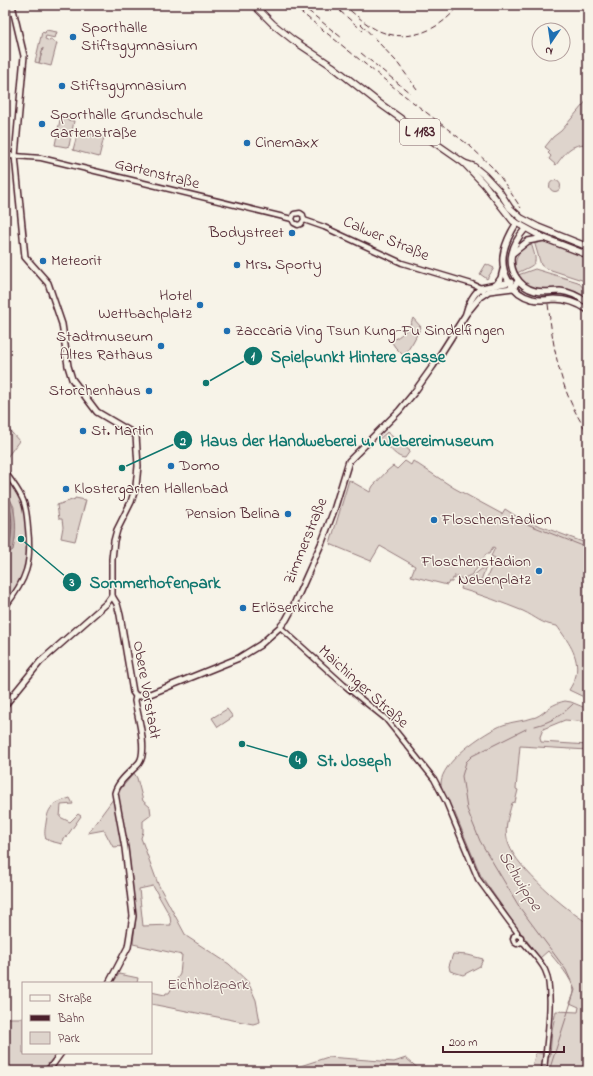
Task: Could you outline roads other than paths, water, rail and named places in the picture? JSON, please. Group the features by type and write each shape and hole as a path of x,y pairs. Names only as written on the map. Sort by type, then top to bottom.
{"main road":[{"path":"5,155 15,156 24,59 24,51 12,5"},
{"name":"L 1183","path":"254,5 287,36 332,66 388,110 464,163 484,184 508,216 516,224 544,238 588,255"},
{"name":"Obere Vorstadt","path":"15,156 25,257 48,283 62,324 68,366 72,379 97,412 136,434 138,466 136,486 131,502 117,530 114,541 111,572 112,596 119,608 134,692 136,696 135,701 143,749 142,757 138,764 117,787 115,793 123,832 133,910 132,927 128,947 110,982"},
{"name":"L 1183","path":"464,163 473,166 485,176 510,208 521,218 588,246"},
{"path":"496,285 501,278 504,269 504,250 516,224 521,218"},
{"path":"530,223 519,237 512,253 512,267 514,275 518,281 534,291 560,291 579,297 588,303"},
{"path":"512,253 528,242 544,238"},
{"path":"504,269 512,285 522,295 532,299 565,300 578,304 588,310"},
{"path":"483,290 512,285 518,281"},
{"path":"483,290 496,285 512,285"},
{"name":"Zimmerstraße","path":"136,696 150,694 239,658 260,645 286,620 322,542 334,510 347,466 352,458 413,394 433,366 466,314 468,307 478,291 483,290"},
{"path":"5,705 40,662 107,603 112,596"},
{"path":"48,1071 60,1054"}],"street":[{"name":"Gartenstraße","path":"15,156 41,158 292,219"},
{"path":"300,213 303,215 304,220 302,224 298,225 294,223 292,219 294,214 300,213"},
{"name":"Calwer Straße","path":"304,220 324,227 402,263 467,282 483,290"},
{"path":"5,472 22,497 25,505 30,550 25,575 5,607"},
{"name":"Maichinger Straße","path":"280,627 344,685 386,719 434,779 446,802 478,879 517,932 517,935 521,937 521,942"},
{"name":"Maichinger Straße","path":"517,935 513,938 514,942 517,944 521,942 524,943 542,965 548,980 550,994 544,1071"}],"water":[{"path":"9,497 14,510 16,523 13,550 5,555 5,498"}],"waterway":[{"name":"Schwippe","path":"517,520 588,548"},
{"name":"Schwippe","path":"535,726 556,718 573,704"},
{"name":"Schwippe","path":"526,729 472,756 466,762 462,776 467,809 480,841 520,908 566,970 575,990 549,1071"}],"railway":[{"path":"292,5 471,147 492,167 521,208"},
{"path":"301,5 342,38"},
{"path":"333,5 363,31"},
{"path":"343,5 375,29 387,34 399,36 422,33 432,28 442,22 459,5"},
{"path":"361,24 396,61 417,89"},
{"path":"361,53 410,93"},
{"path":"548,304 553,339 560,371 578,418 588,433"}],"place":[{"name":"Sporthalle Stiftsgymnasium","path":"73,37"},
{"name":"Stiftsgymnasium","path":"62,86"},
{"name":"Sporthalle Grundschule Gartenstraße","path":"42,124"},
{"name":"CinemaxX","path":"247,143"},
{"name":"Bodystreet","path":"292,233"},
{"name":"Meteorit","path":"43,261"},
{"name":"Mrs. Sporty","path":"237,265"},
{"name":"Hotel Wettbachplatz","path":"200,305"},
{"name":"Zaccaria Ving Tsun Kung-Fu Sindelfingen","path":"227,331"},
{"name":"Stadtmuseum Altes Rathaus","path":"161,346"},
{"name":"Spielpunkt Hintere Gasse","path":"206,383"},
{"name":"Storchenhaus","path":"149,391"},
{"name":"St. Martin","path":"83,431"},
{"name":"Domo","path":"171,466"},
{"name":"Haus der Handweberei u. Webereimuseum","path":"122,468"},
{"name":"Klostergarten Hallenbad","path":"66,489"},
{"name":"Pension Belina","path":"288,514"},
{"name":"Floschenstadion","path":"434,520"},
{"name":"Sommerhofenpark","path":"21,539"},
{"name":"Floschenstadion Nebenplatz","path":"539,571"},
{"name":"Erlöserkirche","path":"243,608"},
{"name":"St. Joseph","path":"242,744"}],"park label":[{"name":"Eichholzpark","path":"208,985"}]}
